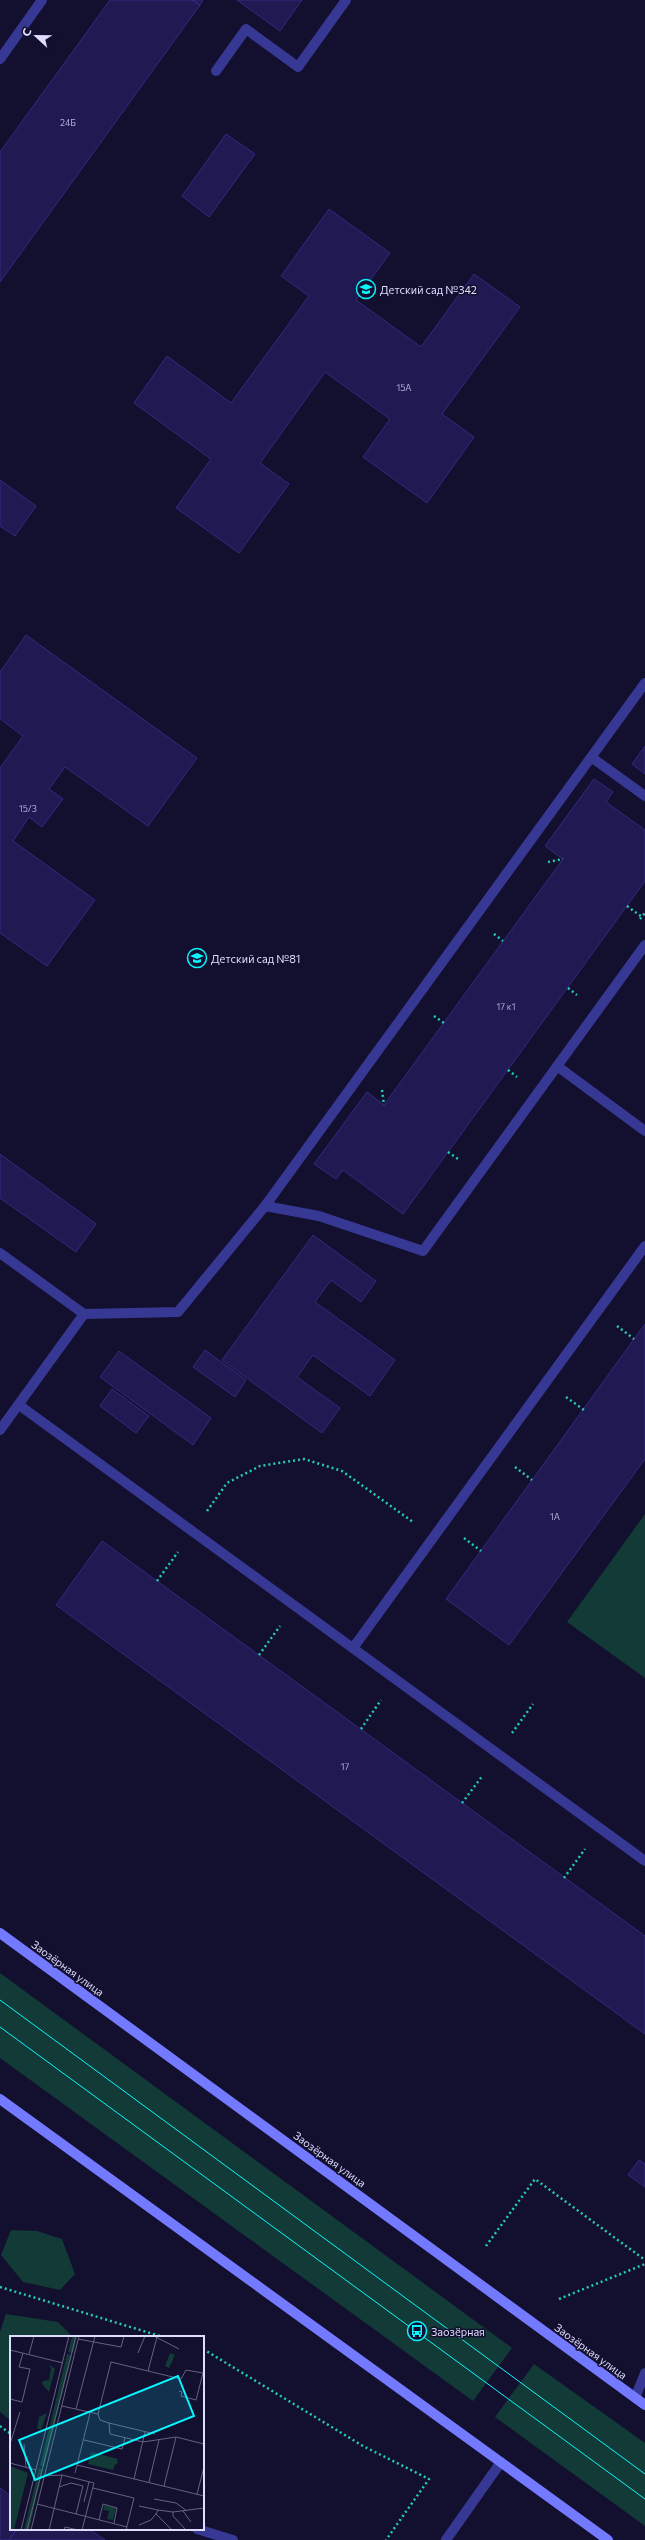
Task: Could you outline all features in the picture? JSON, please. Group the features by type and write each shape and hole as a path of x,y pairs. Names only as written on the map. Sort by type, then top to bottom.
{"main road":[{"name":"Заозёрная улица","path":"0,1933 645,2405"},
{"path":"0,2099 608,2540"}],"street":[{"path":"0,59 42,0"},
{"path":"216,71 246,30 298,67 346,0"},
{"path":"0,1254 84,1314 178,1312 265,1206 645,683"},
{"path":"591,757 645,796"},
{"path":"265,1206 319,1216 423,1251 645,945"},
{"path":"557,1066 645,1131"},
{"path":"353,1648 645,1246"},
{"path":"0,1430 84,1314"},
{"path":"19,1405 645,1861"},
{"path":"635,2398 645,2373"},
{"path":"446,2540 501,2462"},
{"path":"200,2530 233,2540"}],"path":[{"path":"627,906 642,917"},
{"path":"568,988 583,999"},
{"path":"508,1070 523,1081"},
{"path":"448,1152 463,1163"},
{"path":"228,1483 260,1466 304,1459 342,1471 433,1537"},
{"path":"157,1581 182,1547"},
{"path":"259,1655 284,1621"},
{"path":"361,1729 385,1695"},
{"path":"462,1803 487,1769"},
{"path":"564,1878 589,1843"},
{"path":"486,2246 535,2179 645,2260"},
{"path":"559,2299 645,2264"},
{"path":"0,2287 160,2336"},
{"path":"204,2350 363,2446 429,2479 386,2540"},
{"path":"0,2426 10,2433"}],"green space":[{"path":"645,1514 645,1678 567,1622"},
{"path":"0,1973 512,2348 473,2401 0,2058"},
{"path":"11,2230 37,2231 62,2239 75,2274 60,2290 23,2282 1,2255"},
{"path":"6,2314 58,2322 72,2336 10,2336 10,2420 0,2412 0,2332"},
{"path":"534,2364 645,2443 645,2526 495,2417"}],"building":[{"path":"110,0 192,0 200,5 0,282 0,152"},
{"path":"192,0 203,0 200,5"},
{"path":"237,0 302,0 280,31"},
{"path":"226,134 255,154 209,217 182,196"},
{"path":"329,209 390,253 356,300 421,347 474,274 520,307 442,414 474,437 427,503 363,457 390,419 325,372 260,463 289,484 239,553 176,508 211,459 134,403 167,356 231,403 309,296 281,276"},
{"path":"0,480 36,506 15,536 0,526"},
{"path":"26,635 197,758 148,826 65,767 49,789 63,799 42,827 29,817 13,841 95,900 47,966 0,933 0,768 23,736 0,719 0,672"},
{"path":"645,746 645,774 632,764"},
{"path":"594,779 613,792 606,802 645,830 645,881 403,1214 343,1170 336,1179 314,1164 367,1092 384,1105 563,859 545,846"},
{"path":"0,1154 96,1224 76,1252 0,1198"},
{"path":"313,1235 376,1281 361,1302 331,1280 315,1302 395,1360 370,1396 313,1355 297,1377 340,1408 322,1433 222,1360"},
{"path":"645,1324 645,1459 509,1645 446,1599"},
{"path":"205,1350 246,1380 235,1397 193,1367"},
{"path":"119,1351 211,1418 193,1445 100,1377"},
{"path":"112,1389 149,1416 136,1433 100,1406"},
{"path":"102,1541 645,1936 645,2034 56,1605"},
{"path":"639,2160 645,2164 645,2187 628,2175"},
{"path":"0,2488 10,2495 10,2530 16,2530 9,2540 0,2540"},
{"path":"16,2530 90,2530 105,2540 9,2540"}],"tram line":[{"path":"0,2000 645,2474"},
{"path":"0,2027 645,2499"}],"place":[{"name":"Детский сад №342","path":"366,289"},
{"name":"Детский сад №81","path":"197,958"},
{"name":"Заозёрная","path":"417,2331"}]}
